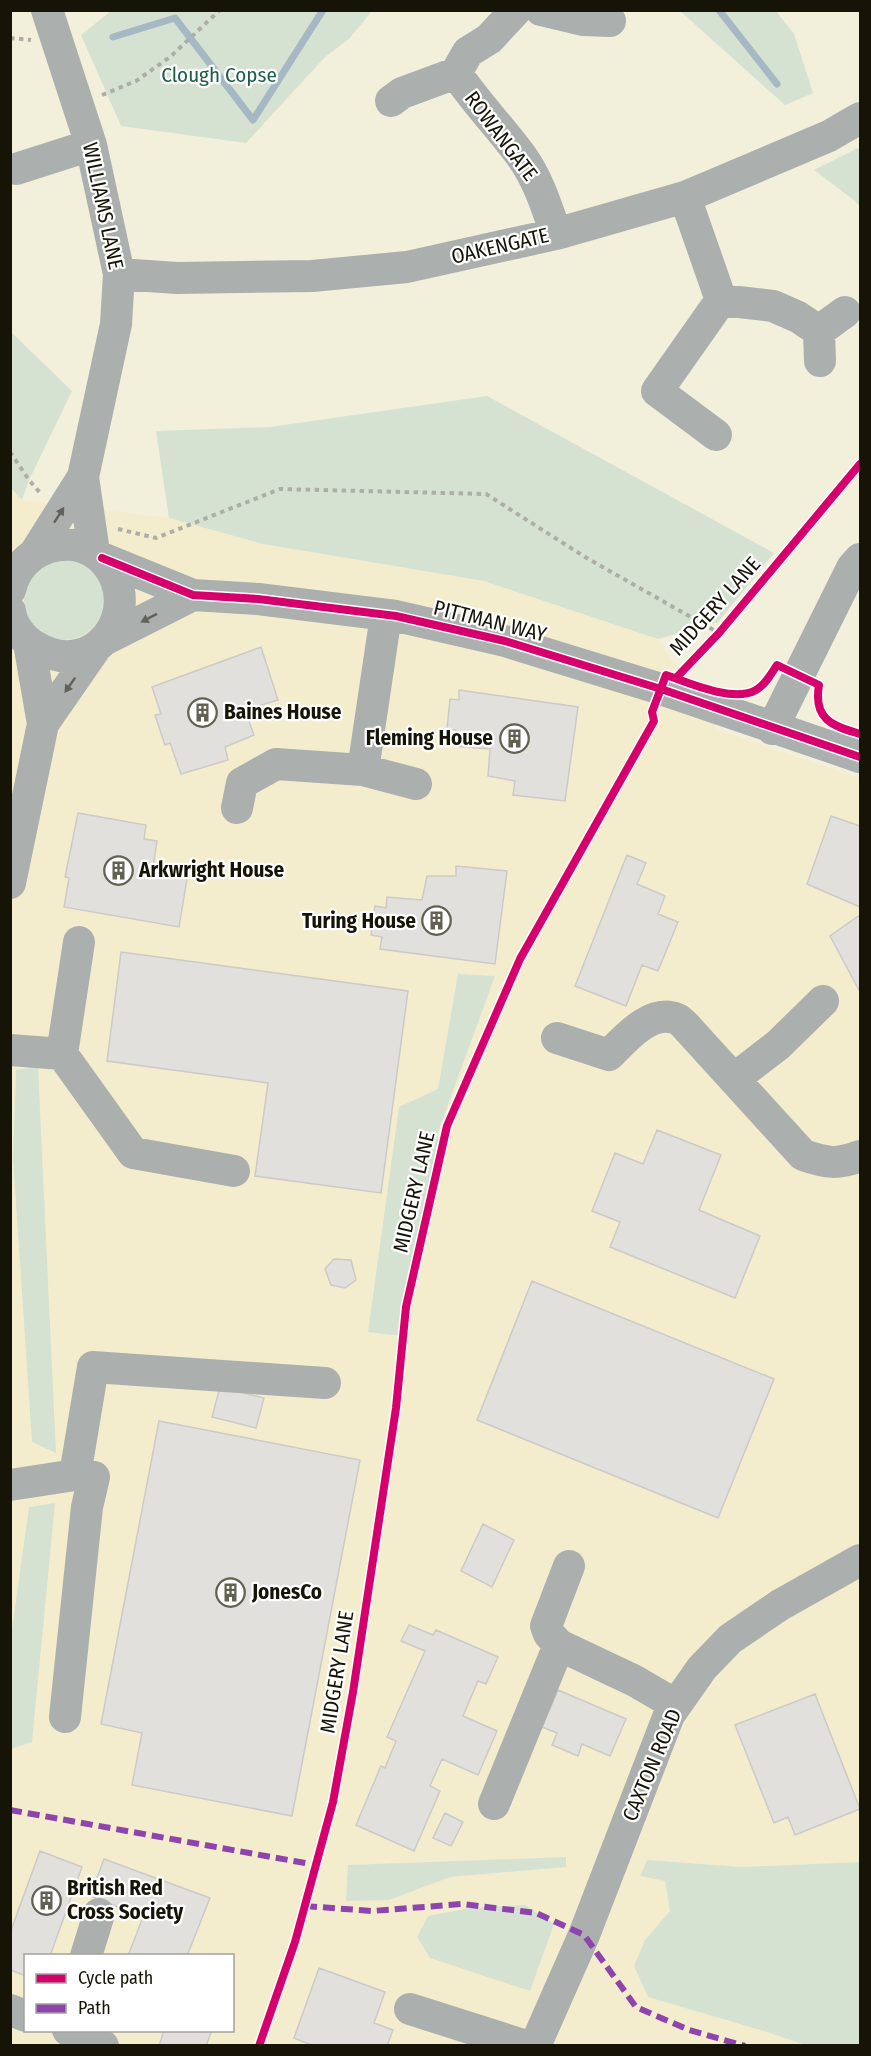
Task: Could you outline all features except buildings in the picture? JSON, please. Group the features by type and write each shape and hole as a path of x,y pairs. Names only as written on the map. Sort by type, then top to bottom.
{"street":[{"name":"WILLIAMS LANE","path":"19,569 83,477 116,324 119,274 91,145 47,10"},
{"name":"ROWANGATE","path":"391,101 402,93 456,73 468,52 489,39 516,10"},
{"path":"541,10 583,20 610,21"},
{"name":"ROWANGATE","path":"456,73 468,92 522,158 538,184 556,234"},
{"name":"OAKENGATE","path":"119,274 177,279 336,274 407,267 556,234 685,197 829,136 861,118"},
{"path":"16,169 91,145"},
{"path":"685,197 721,300"},
{"path":"721,300 773,306 798,317 820,346 845,312"},
{"path":"716,435 648,386 721,300"},
{"name":"WILLIAMS LANE","path":"83,477 95,544"},
{"path":"10,883 43,724 115,626 121,608 120,590 114,573 95,544"},
{"name":"PITTMAN WAY","path":"19,569 49,546 95,544 193,595 258,599 386,615 504,640 661,689 772,729 861,757"},
{"path":"772,729 852,568 861,560"},
{"path":"17,629 45,653 63,657 81,654 193,595"},
{"path":"363,770 386,615"},
{"path":"17,629 43,724"},
{"path":"237,808 242,783 276,764 363,770 416,784"},
{"path":"80,942 62,1054 133,1153 234,1171"},
{"path":"734,1079 778,1045 823,1001"},
{"path":"557,1038 609,1055 640,1024 663,1018 677,1019 803,1155 824,1162 843,1162 861,1156"},
{"path":"10,1050 62,1054"},
{"path":"75,1475 93,1367 325,1383"},
{"path":"10,1485 75,1475 94,1477 87,1507 65,1717"},
{"name":"CAXTON ROAD","path":"535,2046 584,1935 669,1715 702,1668 730,1639 780,1605 861,1560"},
{"path":"569,1566 546,1626 549,1634 559,1645 635,1681 676,1705"},
{"path":"494,1804 559,1645"},
{"path":"87,1954 99,1914"},
{"path":"410,2009 526,2046"},
{"path":"70,2032 103,2046"}],"path":[{"path":"78,106 136,81 170,57 220,10"},
{"path":"10,452 29,480 59,514"},
{"path":"95,544 156,538 280,489 486,494 585,557 719,633"}],"shaded area":[{"path":"10,488 23,500 169,518 263,544 484,581 658,639 718,730 860,778 860,1862 742,1867 647,1860 665,1881 670,1911 645,1940 764,2031 806,2045 11,2045 11,1749 32,1742 29,1507 11,1636","holes":["493,980 437,1136 443,1148 422,1214 409,1337 368,1332 438,1089 456,984","37,1067 32,1441 13,1159 16,1070","566,1857 566,1867 450,1877 346,1900 349,1865","525,1905 553,1924 530,1990 430,1958 428,1916 469,1908"]}],"green space":[{"name":"Clough Copse","path":"111,11 372,11 349,39 325,57 246,143 121,126 81,35"},
{"path":"680,11 776,11 794,34 813,93 785,105"},
{"path":"858,148 860,153 860,207 814,170"},
{"path":"10,331 72,391 29,480 22,500 11,488"},
{"path":"487,396 774,553 718,622 658,639 484,581 263,544 169,518 156,431 270,427"},
{"path":"56,560 72,560 86,566 98,578 104,592 104,608 98,622 86,634 72,640 56,640 42,634 30,622 24,608 24,592 30,578 42,566"},
{"path":"458,974 495,976 437,1135 443,1148 422,1214 409,1337 368,1332 399,1107 438,1089"},
{"path":"38,1067 56,1453 32,1442 13,1159 16,1070"},
{"path":"55,1503 32,1742 11,1749 11,1636 29,1507"},
{"path":"566,1857 566,1867 450,1877 389,1900 346,1901 348,1865"},
{"path":"647,1860 742,1867 860,1862 860,2045 806,2045 648,1997 634,1966 645,1940 670,1911 665,1881 640,1876"},
{"path":"525,1905 554,1924 530,1991 430,1958 417,1937 428,1916 469,1908"}],"waterway":[{"path":"113,37 175,18 253,120 323,10"},
{"path":"719,10 777,84"}],"marked path":[{"path":"10,1810 316,1865"},
{"path":"305,1906 372,1911 462,1904 536,1913 584,1935 636,2007 689,2030 745,2046"}],"cycle path":[{"name":"MIDGERY LANE","path":"676,678 719,633 860,464"},
{"path":"102,558 193,595 258,599 396,616 505,641 661,689 860,757"},
{"name":"MIDGERY LANE","path":"259,2046 295,1942 333,1802 353,1692 396,1408 406,1307 447,1126 520,959 654,721 652,712 666,675 699,687 736,694 756,690 763,685 777,665 819,685 819,706 827,719 841,728 860,734"}],"place":[{"name":"Baines House","path":"203,712"},
{"name":"Fleming House","path":"514,738"},
{"name":"Arkwright House","path":"118,870"},
{"name":"Turing House","path":"437,921"},
{"name":"JonesCo","path":"231,1592"},
{"name":"British Red Cross Society","path":"46,1900"}]}
